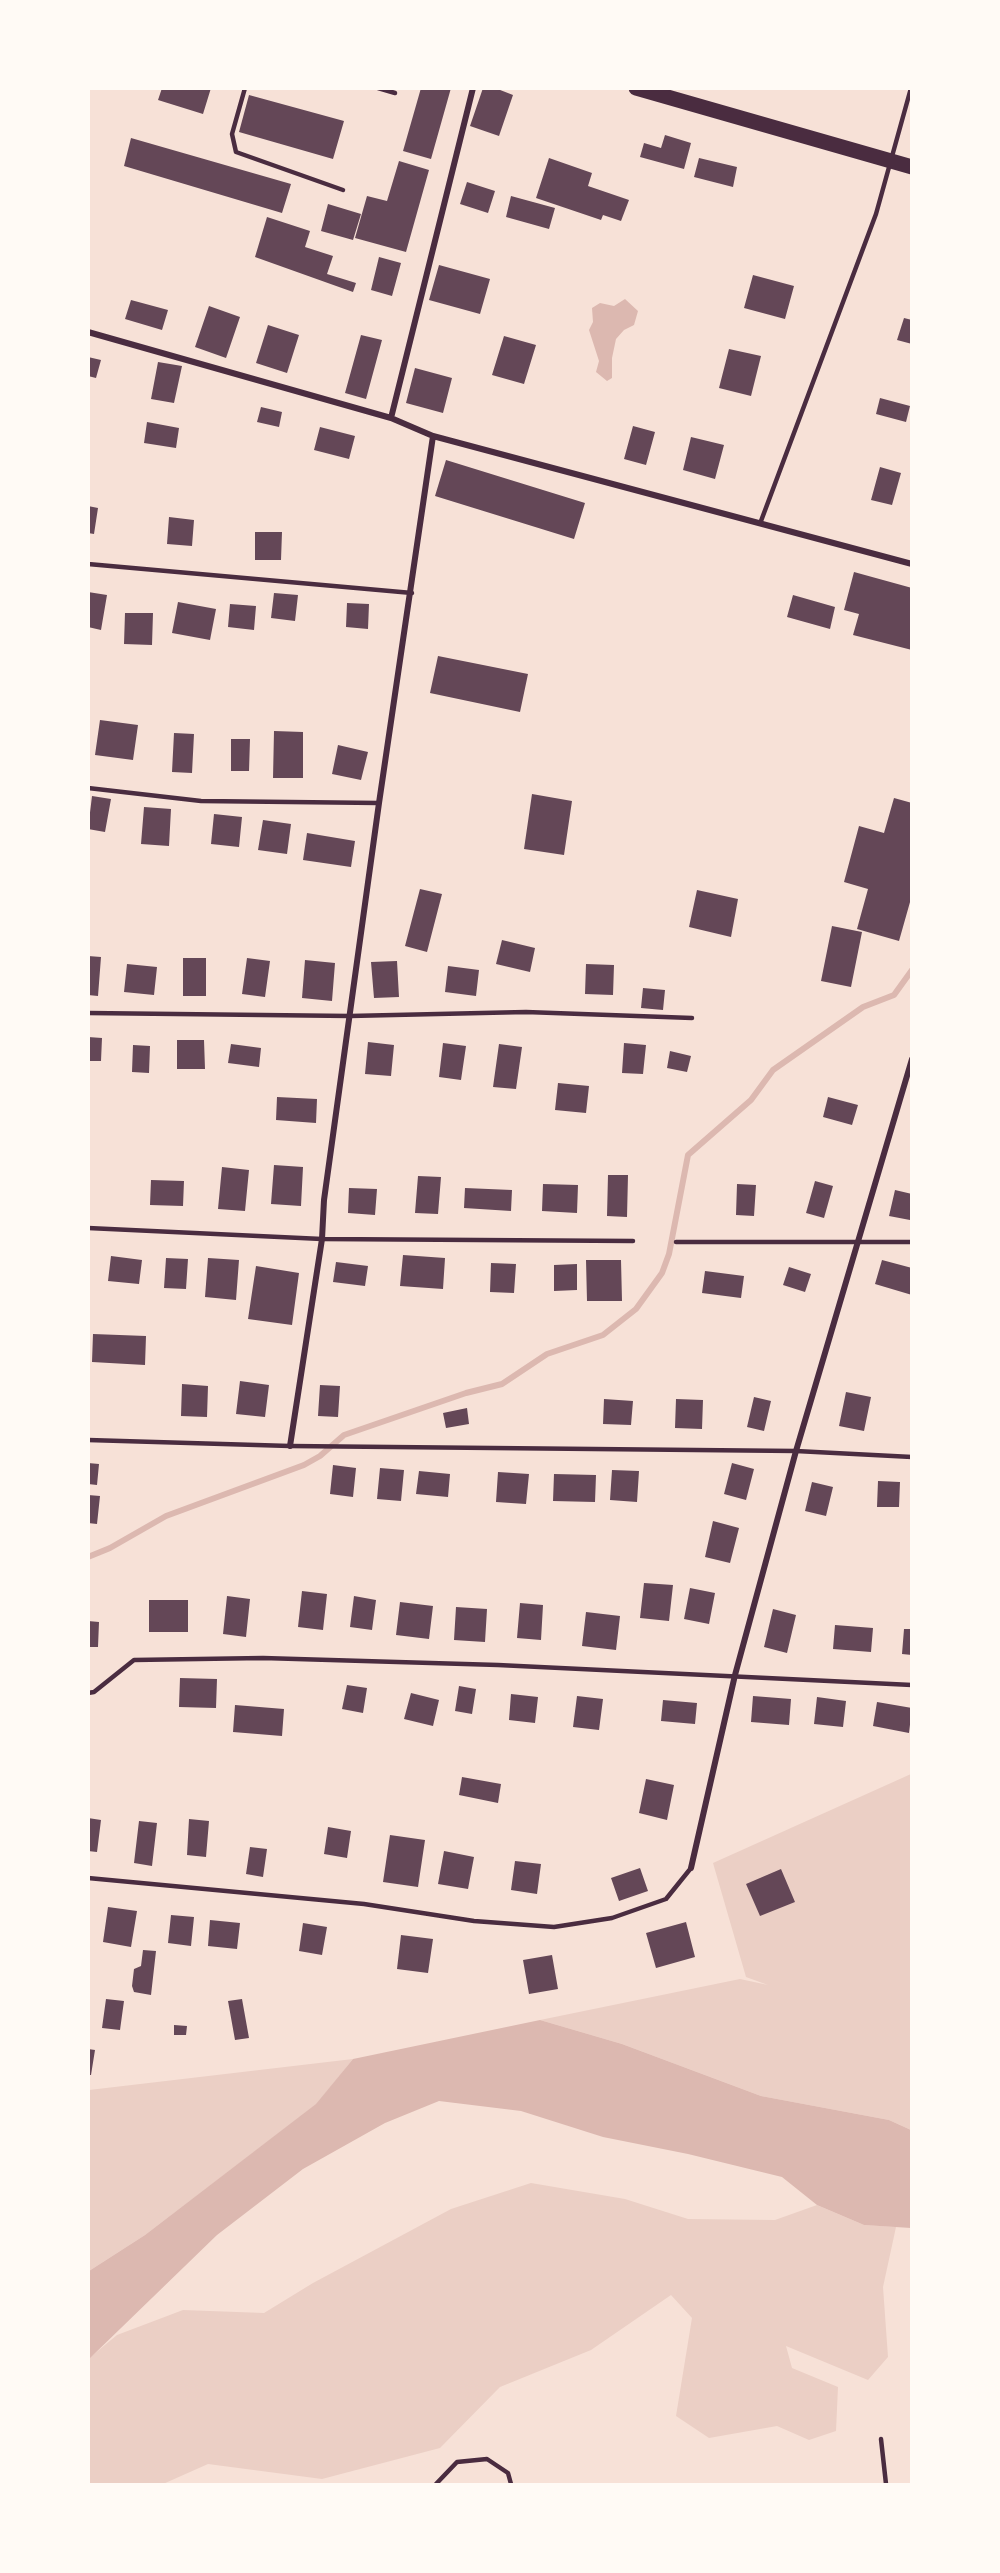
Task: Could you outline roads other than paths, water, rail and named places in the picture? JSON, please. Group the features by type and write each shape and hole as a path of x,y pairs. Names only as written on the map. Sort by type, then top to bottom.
{"main road":[{"path":"636,88 912,167"}],"street":[{"path":"391,418 473,88"},
{"path":"88,332 391,418 433,436 760,521 912,564"},
{"path":"290,1446 322,1239 324,1200 379,803 411,593 423,492 433,436"},
{"path":"691,1868 735,1675 796,1451 912,1059"}],"lane":[{"path":"245,88 232,134 236,152 344,190"},
{"path":"378,88 395,93"},
{"path":"760,521 876,214 911,88"},
{"path":"88,564 411,593"},
{"path":"88,788 201,801 379,803"},
{"path":"88,1013 350,1016 526,1012 692,1018"},
{"path":"88,1228 322,1239 633,1241"},
{"path":"676,1242 912,1242"},
{"path":"88,1440 290,1446 796,1451 912,1457"},
{"path":"88,1693 94,1692 134,1660 263,1658 735,1675 912,1685"},
{"path":"88,1878 364,1904 474,1921 554,1927 612,1918 666,1899 691,1868"},
{"path":"881,2439 886,2484"},
{"path":"436,2484 457,2462 487,2459 508,2474 511,2484"}],"waterway":[{"path":"88,1557 110,1548 166,1516 304,1465 320,1456 344,1435 466,1393 502,1384 547,1354 603,1335 636,1309 662,1273 669,1254 688,1155 751,1100 773,1070 863,1007 894,995 912,970"}]}
